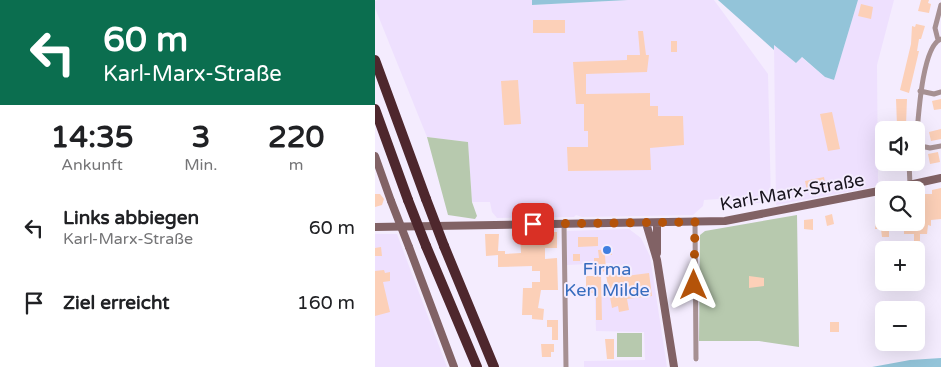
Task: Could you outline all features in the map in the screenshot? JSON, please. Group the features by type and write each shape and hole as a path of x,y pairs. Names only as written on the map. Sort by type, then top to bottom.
{"highway":[{"path":"375,60 425,199 494,367"},
{"path":"375,109 426,246 477,367"}],"street":[{"path":"918,121 920,91 933,45 939,40 935,28 941,6"},
{"path":"920,91 934,94 941,92"},
{"path":"925,147 941,146"},
{"path":"375,156 454,367"},
{"name":"Karl-Marx-Straße","path":"925,182 941,178"},
{"name":"Karl-Marx-Straße","path":"375,228 736,220 875,192"},
{"path":"646,222 657,260 674,367"},
{"path":"695,222 696,359"},
{"path":"564,223 565,367"},
{"path":"657,223 657,260"}],"shaded area":[{"path":"532,0 532,5 628,0 714,0 768,74 771,202 720,206 720,199 704,200 703,206 693,215 582,217 576,215 574,217 497,218 492,212 490,202 472,202 468,142 427,137 375,8 375,1"},
{"path":"858,0 894,0 877,65 877,121 875,121 875,171 878,171 878,181 875,181 875,187 776,205 774,45 796,63 801,57 825,77 834,80"},
{"path":"629,229 641,238 650,256 667,367 584,367 584,361 645,360 644,332 596,331 595,297 612,296 611,263 567,265 567,231"},
{"path":"375,234 397,234 447,367 375,367"}],"green space":[{"path":"427,137 468,142 472,202 477,216 475,219 448,215"},
{"path":"797,215 799,347 759,341 699,341 700,235 705,231"},
{"path":"617,333 642,333 642,357 617,357"}],"water":[{"path":"532,0 628,0 532,5"},
{"path":"718,0 858,0 834,80 825,77 802,57 796,63 774,45 774,50"},
{"path":"941,358 941,367 872,367 910,360"}],"building":[{"path":"921,0 929,0 928,3 931,4 929,13 918,11"},
{"path":"861,4 873,7 871,19 858,16"},
{"path":"533,20 565,20 565,33 533,33"},
{"path":"916,24 925,26 921,39 919,39 917,51 919,51 909,93 900,90 911,44 912,26 915,27"},
{"path":"638,31 643,31 646,55 649,55 647,72 586,74 586,94 650,93 650,106 658,106 658,116 683,116 684,145 650,148 651,170 568,171 567,147 588,147 588,131 584,131 584,104 576,104 573,62 627,60 627,55 640,55"},
{"path":"671,41 677,41 677,52 671,52"},
{"path":"518,80 521,124 504,125 501,81"},
{"path":"896,99 907,99 906,121 897,121"},
{"path":"941,99 941,109 934,110 932,101"},
{"path":"832,112 840,149 828,151 820,114"},
{"path":"941,129 941,139 931,141 929,132"},
{"path":"938,152 940,162 930,164 928,154"},
{"path":"824,177 826,188 807,191 805,181"},
{"path":"941,188 941,219 931,220 931,226 928,225 927,234 920,234 920,241 914,241 914,234 904,234 904,231 925,231 925,194 932,194 932,190"},
{"path":"375,194 380,194 384,199 382,205 375,207"},
{"path":"832,214 834,224 827,226 825,216"},
{"path":"813,219 813,230 804,229 804,220"},
{"path":"881,231 889,231 889,237 882,237"},
{"path":"520,232 557,232 557,248 545,248 545,259 557,258 558,290 541,290 538,308 544,309 543,320 532,319 532,315 522,315 523,288 532,288 532,282 540,282 540,271 532,271 532,266 498,267 498,255 486,256 485,234 499,234 498,251 505,251 505,254 521,253"},
{"path":"578,237 598,237 598,246 578,247"},
{"path":"381,247 382,256 375,256 375,248"},
{"path":"612,249 612,255 605,255 606,271 601,272 602,320 596,320 596,299 594,293 586,293 586,276 594,276 594,258 599,258 598,250"},
{"path":"573,254 580,254 580,261 573,261"},
{"path":"384,270 385,273 390,272 390,281 383,282 390,312 375,316 375,271"},
{"path":"621,273 626,276 649,273 652,296 627,299 629,310 619,312 618,306 612,308 606,275"},
{"path":"749,276 764,278 764,286 749,288"},
{"path":"547,320 558,320 558,340 552,340 552,327 547,327"},
{"path":"830,322 839,322 839,332 830,332"},
{"path":"605,339 614,339 614,359 607,359"},
{"path":"541,344 554,344 554,352 551,352 551,357 542,357"}],"place":[{"name":"Firma Ken Milde","path":"607,250"}],"route":[{"path":"533,224 695,222 694,285"}]}
